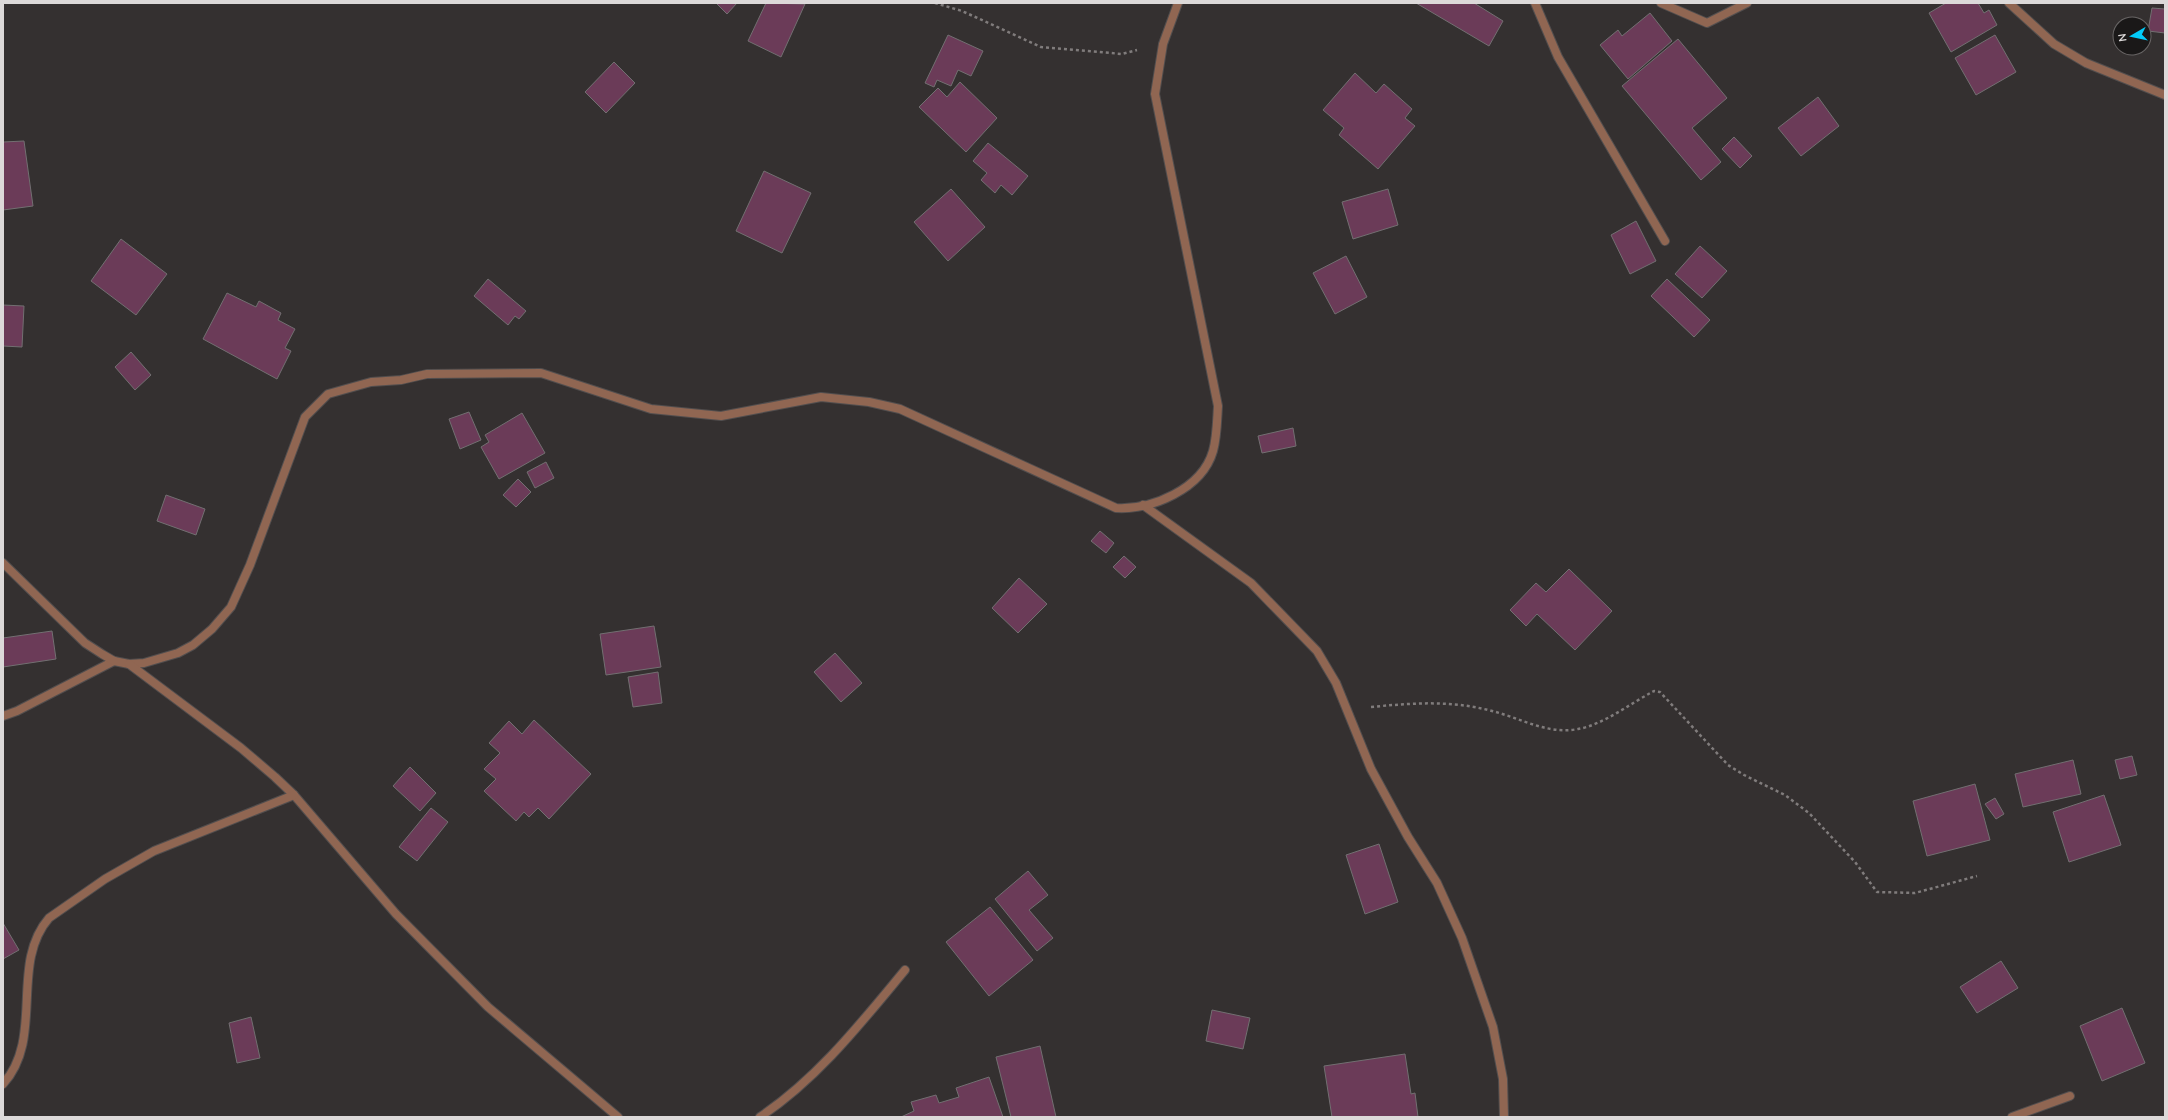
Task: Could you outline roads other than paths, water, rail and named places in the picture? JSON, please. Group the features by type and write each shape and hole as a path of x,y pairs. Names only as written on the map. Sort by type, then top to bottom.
{"street":[{"path":"3,563 85,643 114,661 129,664 144,663 178,653 193,644 212,629 231,607 250,565 305,417 328,394 371,382 401,380 427,374 541,374 651,409 721,416 821,397 869,402 900,409 1116,508 1143,506 1174,494 1200,475 1212,452 1218,406 1155,94 1163,44 1178,3"},
{"path":"1535,3 1558,57 1665,241"},
{"path":"1661,3 1708,23 1747,3"},
{"path":"2009,3 2054,44 2086,63 2165,95"},
{"path":"1143,506 1251,582 1317,651 1336,682 1371,769 1408,837 1437,883 1462,938 1493,1027 1503,1079 1504,1117"},
{"path":"3,716 114,661"},
{"path":"129,664 241,748 294,795 396,914 488,1007 607,1110 618,1117"},
{"path":"3,1084 12,1075 19,1061 24,1040 31,955 43,926 49,918 105,879 154,851 294,795"},
{"path":"760,1117 793,1093 832,1056 905,970"},
{"path":"2012,1117 2070,1096"}]}
